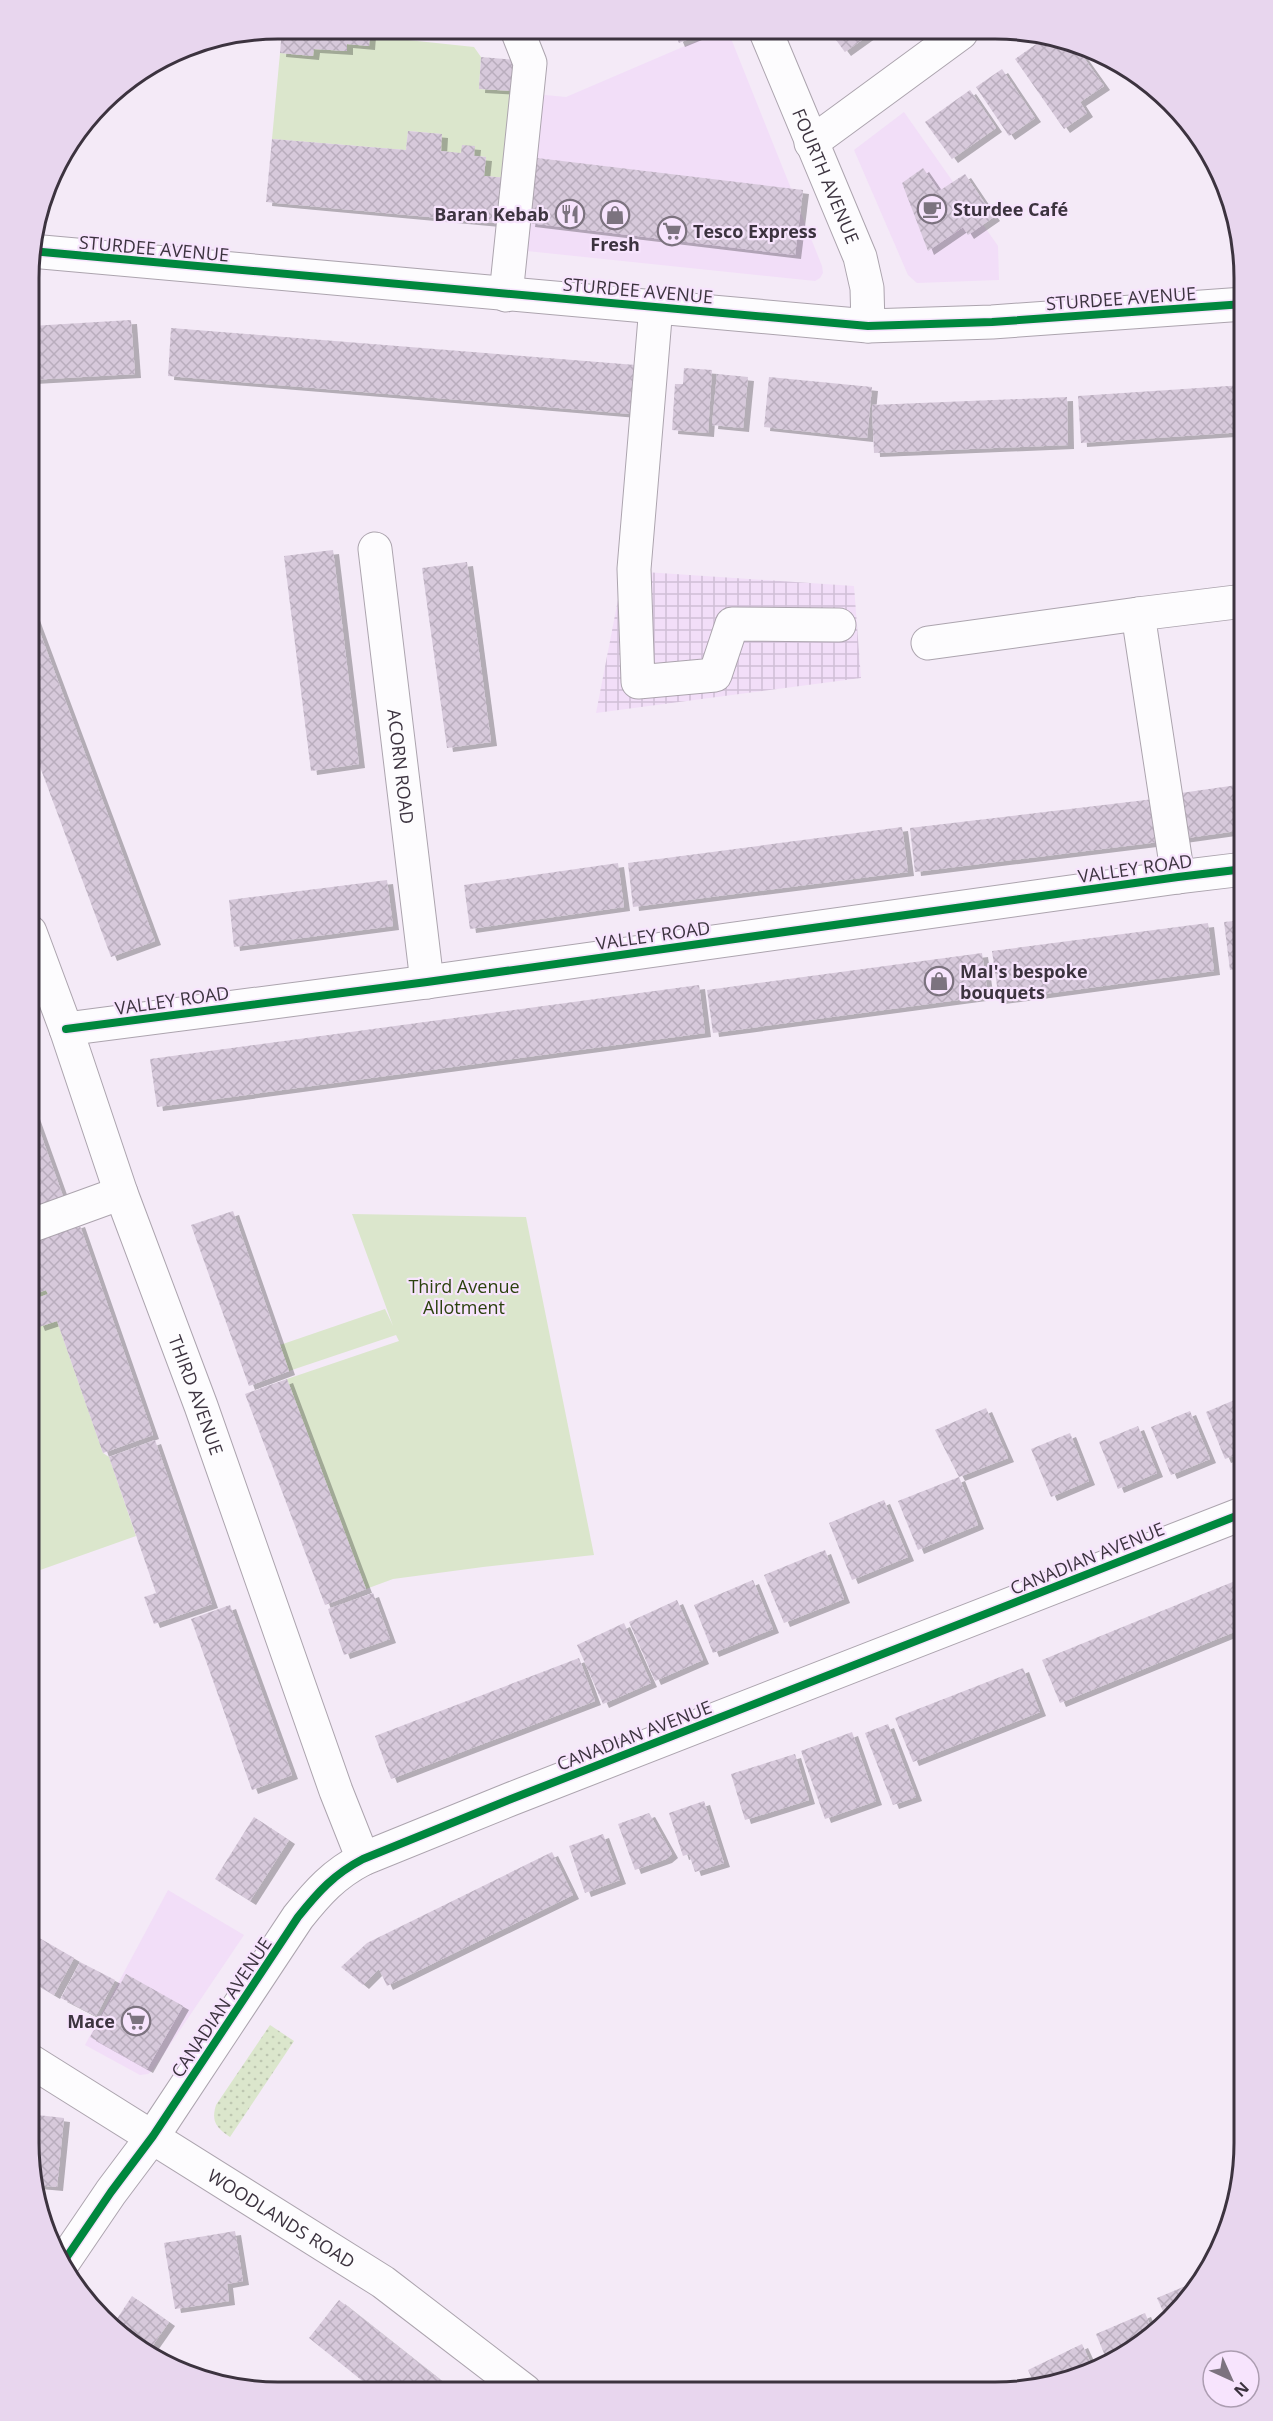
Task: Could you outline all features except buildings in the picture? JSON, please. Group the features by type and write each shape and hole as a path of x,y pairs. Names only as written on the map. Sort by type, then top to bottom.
{"street":[{"path":"506,295 530,63 521,39"},
{"name":"FOURTH AVENUE","path":"769,39 860,257 867,288 868,326"},
{"path":"811,143 953,39"},
{"name":"STURDEE AVENUE","path":"41,252 868,326 992,322 1234,305"},
{"path":"656,306 634,568 638,682 715,675 732,624 838,625"},
{"name":"ACORN ROAD","path":"375,549 427,982"},
{"path":"928,643 1234,602"},
{"path":"1138,614 1178,876"},
{"name":"VALLEY ROAD","path":"66,1029 427,982 1178,876 1234,870"},
{"name":"THIRD AVENUE","path":"39,956 121,1193 209,1429 336,1791 363,1859"},
{"path":"39,1223 121,1193"},
{"name":"CANADIAN AVENUE","path":"68,2256 153,2136 298,1917 332,1877 363,1859 511,1799 1234,1517"},
{"name":"WOODLANDS ROAD","path":"39,2066 383,2282 513,2382"}],"shaded area":[{"path":"701,39 731,39 822,266 823,273 820,278 815,281 517,250 535,94 566,97"},
{"path":"904,112 998,246 999,280 917,283 908,275 854,150"},
{"path":"645,572 854,586 861,678 596,713 623,574"},
{"path":"168,1890 244,1935 153,2070 148,2074 140,2075 85,2045"}],"green space":[{"path":"370,39 398,39 474,47 481,57 479,89 515,91 508,178 484,176 486,157 441,151 441,134 408,131 406,150 272,139 280,53 312,56 314,49 346,51 347,44 369,46"},
{"name":"Third Avenue Allotment","path":"352,1214 526,1217 594,1555 393,1579 366,1589 287,1379 399,1341 396,1335 289,1371 280,1345 385,1309 393,1326"},
{"path":"46,1290 48,1294 39,1297 39,1292"},
{"path":"57,1321 103,1453 109,1457 136,1536 39,1570 39,1326"},
{"path":"270,2025 294,2041 230,2137 216,2124 214,2115 216,2105"}],"cycle path":[{"path":"41,252 868,326 992,322 1234,305"},
{"path":"66,1029 427,982 1234,870"},
{"path":"68,2256 153,2136 298,1917 327,1884 343,1871 363,1859 511,1799 1234,1517"}],"place":[{"name":"Sturdee Café","path":"932,209"},
{"name":"Baran Kebab","path":"570,214"},
{"name":"Fresh","path":"615,215"},
{"name":"Tesco Express","path":"672,231"},
{"name":"MaI's bespoke bouquets","path":"939,981"},
{"name":"Mace","path":"136,2021"}]}
